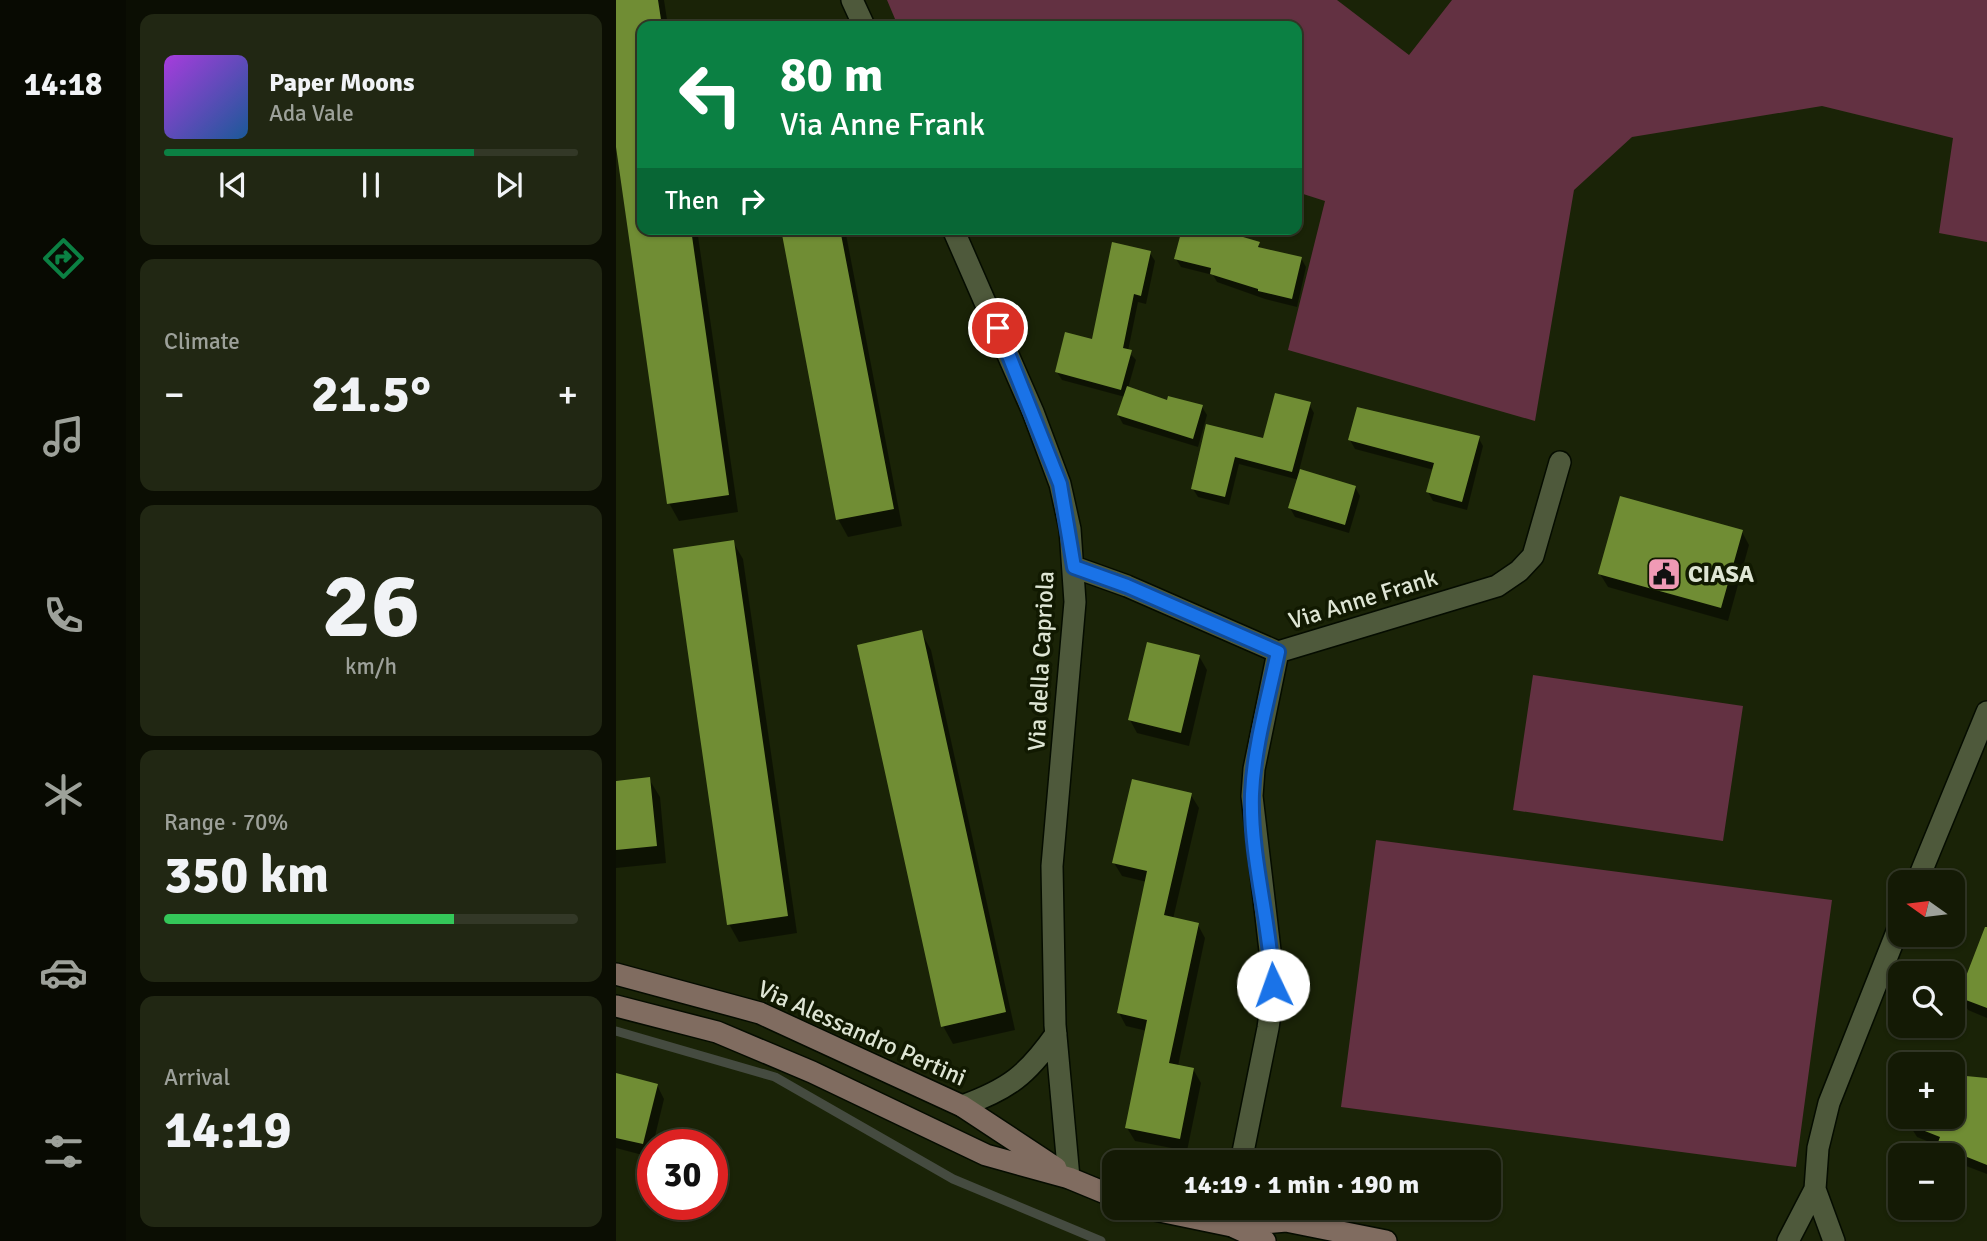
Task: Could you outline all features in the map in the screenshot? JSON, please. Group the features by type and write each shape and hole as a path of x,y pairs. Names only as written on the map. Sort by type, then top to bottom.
{"street":[{"path":"852,0 862,21"},
{"name":"Via della Capriola","path":"956,235 1009,353 1060,484 1074,567 1075,602 1052,866 1056,1034 1069,1178"},
{"name":"Via Anne Frank","path":"1074,567 1127,586 1278,652 1497,586 1519,571 1533,556 1560,463"},
{"path":"1243,1150 1268,1028 1273,985 1270,936 1252,796 1254,769 1278,652"},
{"path":"1922,870 1987,712"},
{"path":"1788,1241 1815,1189 1818,1148 1829,1103 1891,947"},
{"name":"Via Alessandro Pertini","path":"616,974 760,1013 962,1106 1069,1178"},
{"name":"Via Alessandro Pertini","path":"616,1006 717,1032 812,1072 985,1155 1069,1178 1102,1192"},
{"path":"962,1106 998,1093 1019,1079 1056,1034"},
{"path":"1815,1189 1834,1241"},
{"path":"1237,1220 1265,1241"},
{"path":"1273,1220 1386,1241"}],"shaded area":[{"path":"887,0 1337,0 1409,55 1452,0 1987,0 1987,242 1939,233 1953,138 1822,106 1632,137 1574,190 1535,421 1288,350 1325,201 1302,194 1302,21 896,21"},
{"path":"1533,675 1743,706 1723,841 1513,810"},
{"path":"1376,840 1832,900 1796,1167 1341,1107"}],"building":[{"path":"616,0 658,0 661,21 637,21 637,235 692,235 729,495 667,504 616,147"},
{"path":"782,235 841,235 894,509 836,520"},
{"path":"1180,235 1236,235 1260,242 1258,247 1302,257 1292,299 1258,291 1210,274 1211,268 1174,259"},
{"path":"1112,242 1151,251 1141,296 1134,294 1123,348 1132,350 1121,390 1055,372 1065,332 1092,339"},
{"path":"1127,386 1167,400 1168,396 1203,405 1193,439 1117,415"},
{"path":"1275,393 1311,402 1292,472 1235,457 1225,497 1191,489 1206,424 1263,438"},
{"path":"1357,407 1480,436 1462,502 1426,492 1434,463 1348,440"},
{"path":"1300,469 1356,486 1345,525 1288,508"},
{"path":"1620,496 1743,530 1721,608 1598,574"},
{"path":"734,540 788,916 727,925 673,549"},
{"path":"922,630 1006,1012 941,1027 857,645"},
{"path":"1147,642 1200,655 1181,733 1128,720"},
{"path":"650,777 657,846 616,850 616,781"},
{"path":"1132,779 1192,793 1164,915 1199,923 1169,1063 1194,1068 1180,1139 1125,1128 1147,1020 1117,1013 1147,871 1112,863"},
{"path":"1987,927 1987,1008 1965,1000 1965,979"},
{"path":"616,1073 658,1084 647,1129 637,1129 637,1143 616,1138"},
{"path":"1966,1076 1987,1078 1987,1165 1965,1156 1965,1143 1938,1143 1940,1137 1920,1129 1965,1129"}],"waterway":[{"path":"616,1031 775,1077 953,1179 1101,1241"}],"place":[{"name":"CIASA","path":"1664,574"}],"route":[{"path":"998,328 1060,484 1070,529 1074,567 1127,586 1278,652 1254,769 1252,796 1255,837 1270,936 1273,985"}]}
